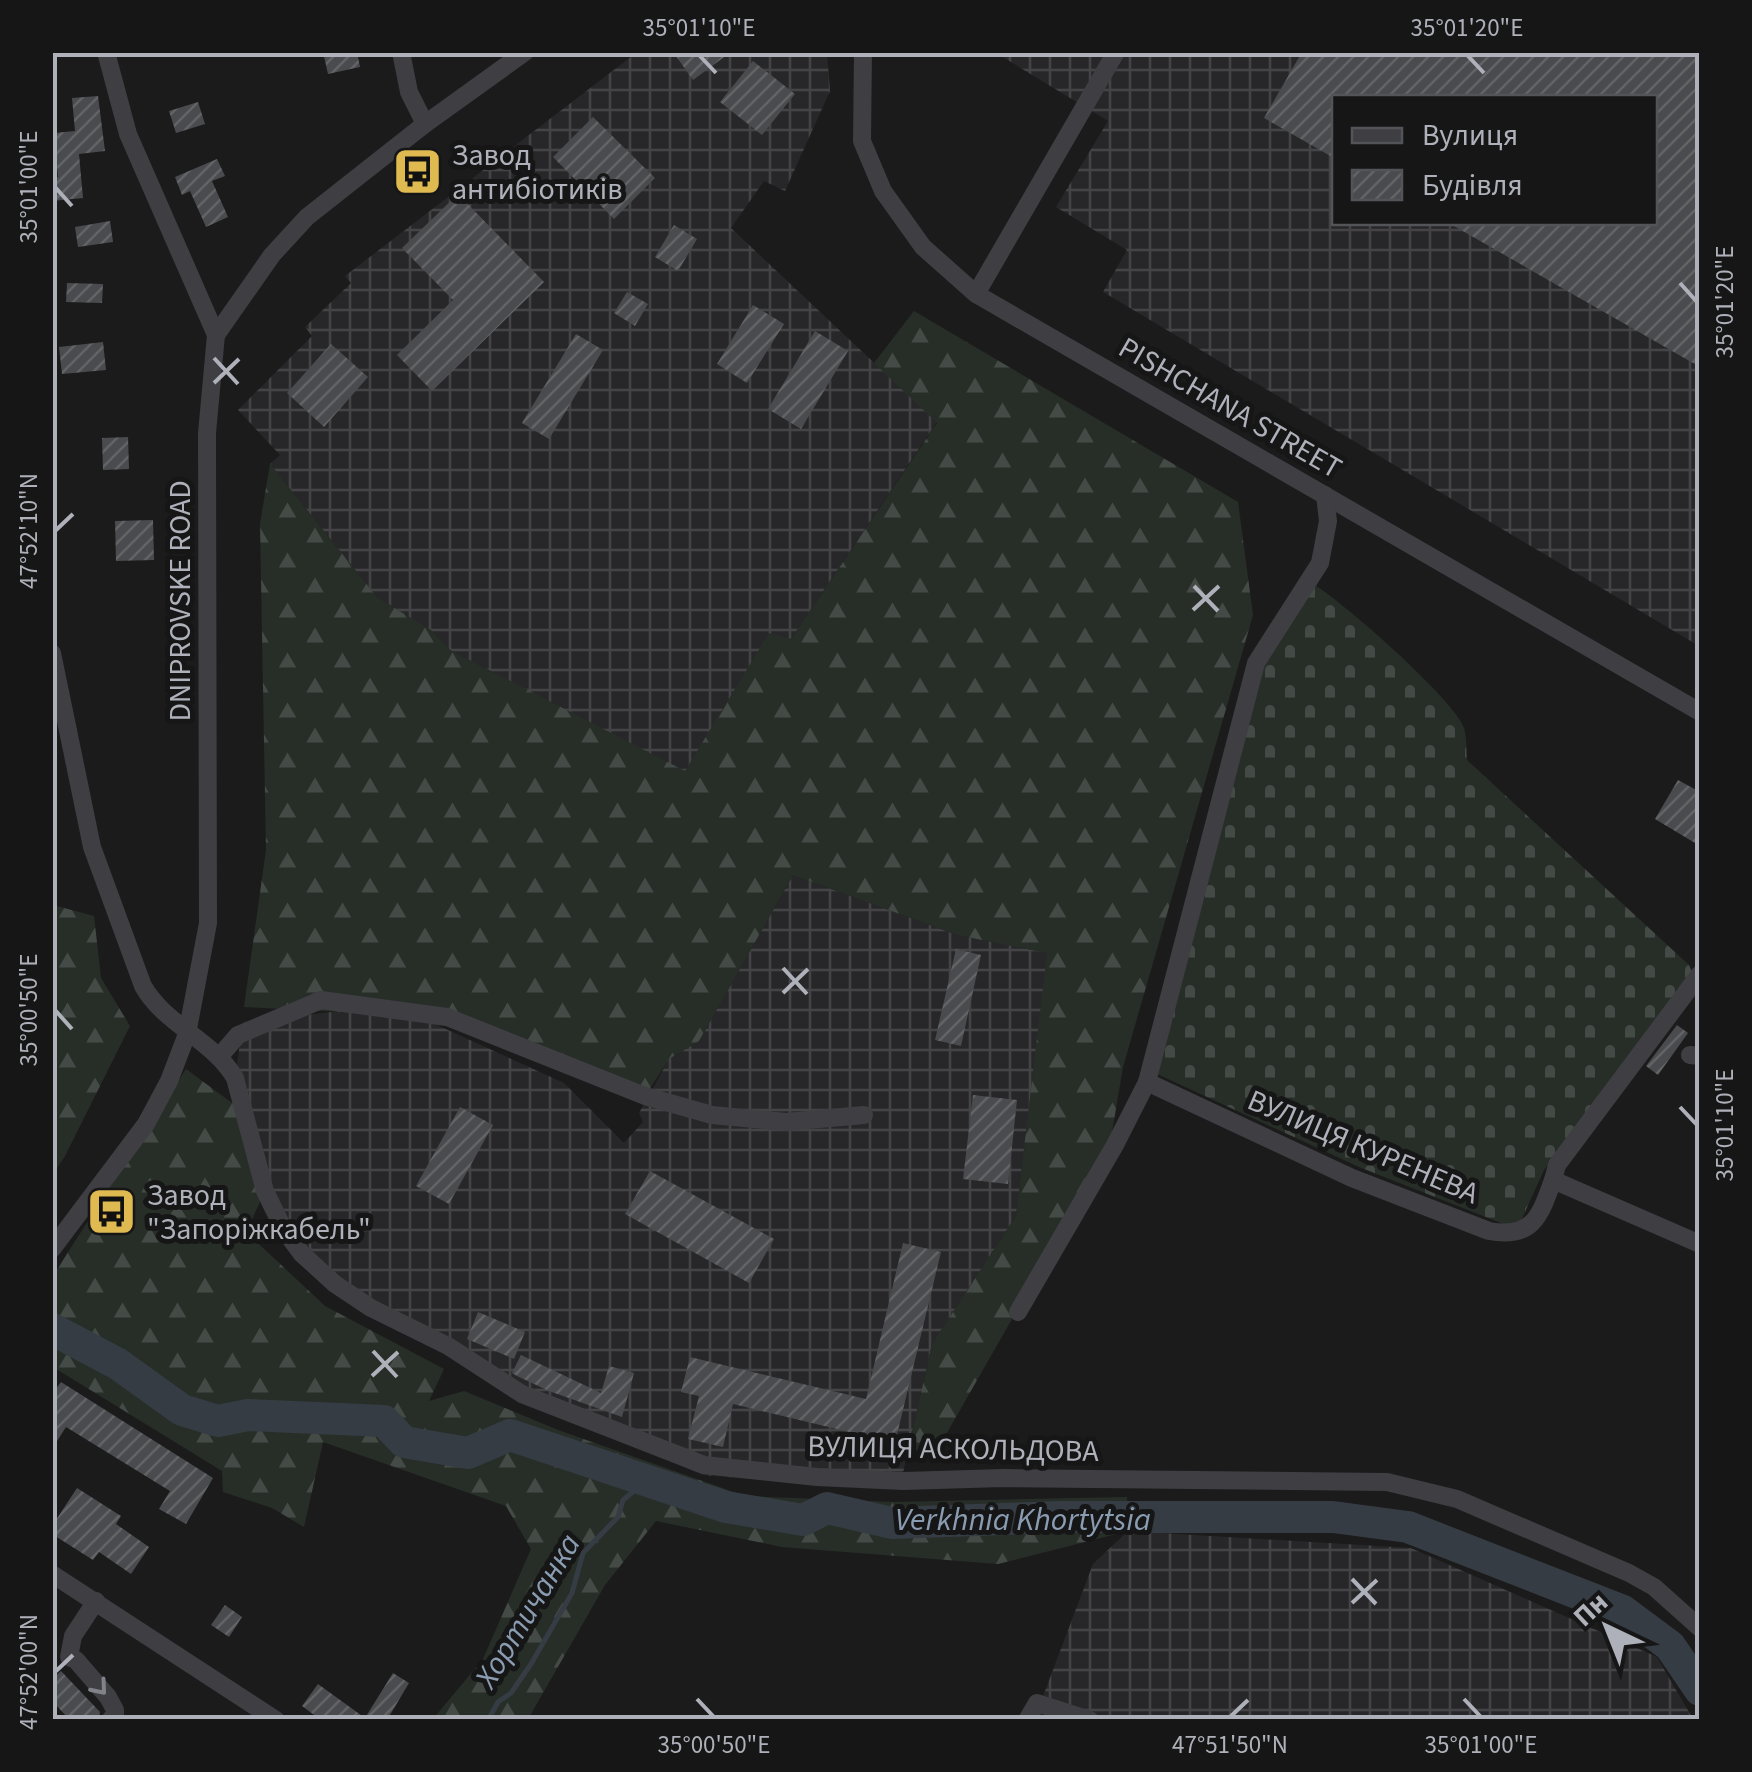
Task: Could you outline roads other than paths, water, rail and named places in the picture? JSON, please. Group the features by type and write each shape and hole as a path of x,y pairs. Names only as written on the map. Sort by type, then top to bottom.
{"street":[{"path":"106,52 128,134 216,335"},
{"path":"402,52 409,92 425,124"},
{"name":"DNIPROVSKE ROAD","path":"52,1249 146,1124 169,1081 187,1034 208,923 206,433 216,335 262,267 307,217 425,124 526,52"},
{"name":"PISHCHANA STREET","path":"863,52 862,142 883,191 924,247 976,294 1700,712"},
{"path":"976,294 1116,52"},
{"path":"1018,1312 1115,1145 1146,1082 1256,663 1320,563 1328,521 1324,494"},
{"path":"52,653 92,847 126,943 150,999 187,1034 220,1057 238,1035 322,1000 446,1017 645,1096 712,1115 786,1122 864,1116"},
{"path":"1700,974 1557,1164 1553,1180 1700,1244"},
{"name":"ВУЛИЦЯ АСКОЛЬДОВА","path":"220,1057 235,1078 259,1177 284,1230 302,1254 334,1284 448,1346 522,1394 686,1458 716,1467 890,1481 1364,1480 1400,1485 1457,1499 1629,1572 1654,1586 1700,1628"},
{"name":"ВУЛИЦЯ КУРЕНЕВА","path":"1146,1082 1352,1178 1489,1231 1503,1234 1530,1227 1541,1214 1553,1180"},
{"path":"52,1574 276,1720"},
{"path":"96,1601 61,1661 76,1660 114,1705 110,1720"},
{"path":"1027,1720 1036,1703 1090,1720"}],"waterway":[{"name":"Verkhnia Khortytsia","path":"52,1329 118,1364 182,1410 218,1421 248,1415 384,1421 404,1442 468,1453 510,1435 726,1507 803,1520 827,1508 892,1523 1061,1517 1333,1517 1408,1527 1623,1611 1670,1646 1700,1690"},
{"name":"Хортичанка","path":"488,1720 498,1702 511,1693 531,1664 572,1593 583,1553 618,1517 623,1500 645,1482"}],"place":[{"name":"Завод антибіотиків","path":"417,172"},
{"name":"Завод \"Запоріжкабель\"","path":"112,1212"}]}
